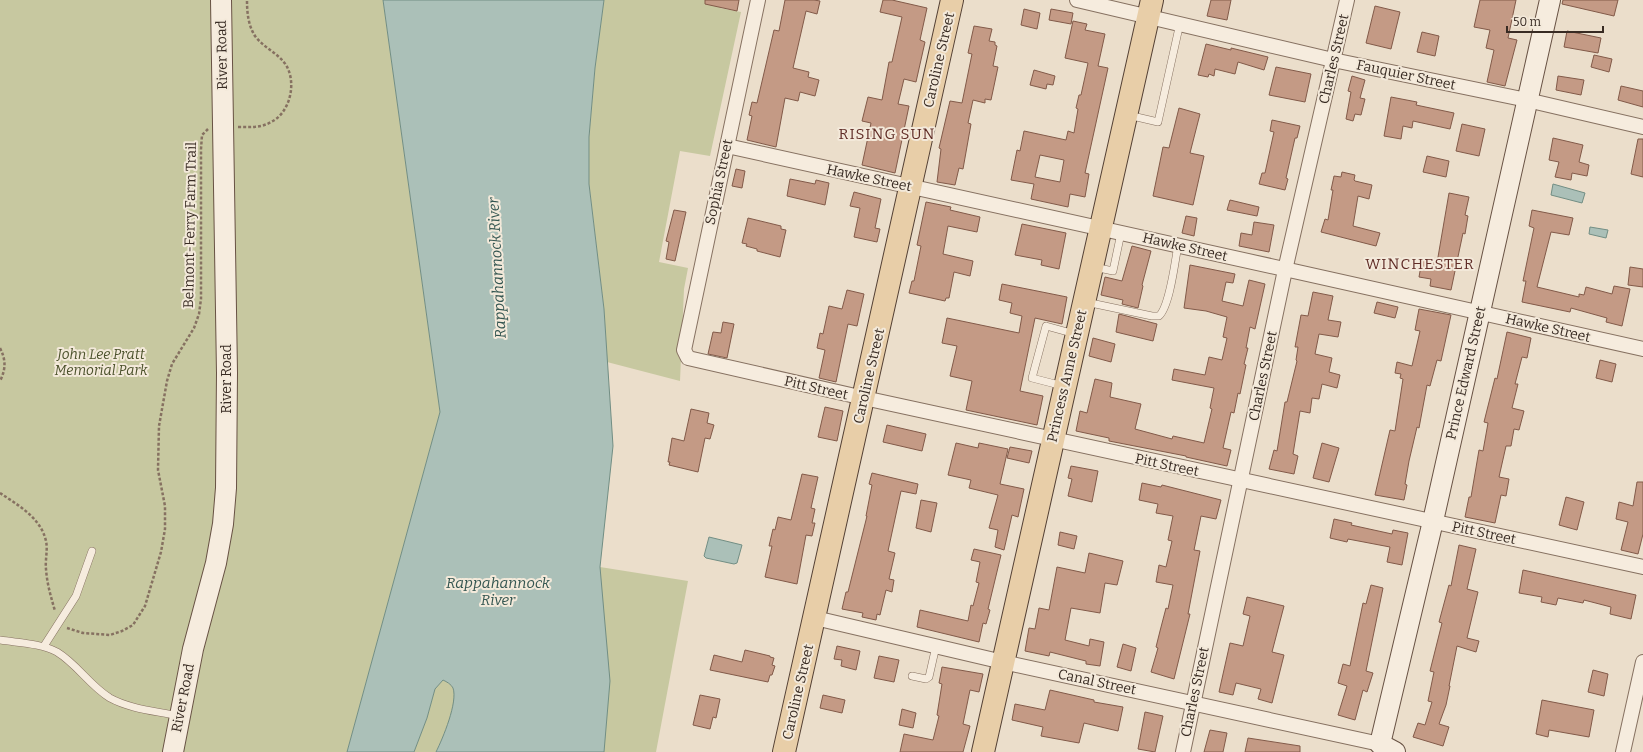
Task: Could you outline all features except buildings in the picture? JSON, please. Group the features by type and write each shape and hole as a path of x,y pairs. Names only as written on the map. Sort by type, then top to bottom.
{"main road":[{"name":"Caroline Street","path":"784,752 952,0"},
{"name":"Princess Anne Street","path":"983,752 1092,266 1111,231 1125,114 1150,8"}],"street":[{"name":"River Road","path":"173,752 193,649 216,563 226,488 227,373 221,0"},
{"name":"Sophia Street","path":"692,360 685,354 684,350 758,0"},
{"name":"Fauquier Street","path":"1077,0 1150,8 1180,24 1333,60 1527,100 1643,127"},
{"name":"Charles Street","path":"1182,752 1285,270 1347,0"},
{"name":"Prince Edward Street","path":"1388,748 1433,522 1550,0"},
{"name":"Hawke Street","path":"727,146 1111,231 1178,244 1285,270 1643,349"},
{"name":"Pitt Street","path":"692,360 1643,568"},
{"name":"Canal Street","path":"815,618 1003,662 1193,703 1388,748"},
{"path":"1623,752 1643,662"}],"lane":[{"path":"1125,114 1158,122 1180,24"},
{"path":"1084,301 1152,316 1159,316 1165,309 1178,244"},
{"path":"1065,386 1032,378 1046,326 1077,334"},
{"path":"44,646 76,596 92,551"},
{"path":"0,640 44,646 57,652 66,659 109,698 122,704 179,716"},
{"path":"912,676 926,679 929,677 936,646"}],"path":[{"name":"Belmont-Ferry Farm Trail","path":"60,621 68,628 83,633 110,635 133,625 145,606 162,552 165,529 165,506 158,470 159,426 167,381 172,364 194,328 202,299 202,135 206,130 215,126 253,128 271,122 276,119 285,108 290,98 292,87 291,75 282,59 255,35 249,19 247,0"},
{"path":"0,348 5,358 4,373 0,381"},
{"path":"0,493 33,517 41,528 46,541 48,588 56,616 60,621"}],"green space":[{"name":"John Lee Pratt Memorial Park","path":"0,0 383,0 440,412 347,752 0,752"},
{"path":"604,0 722,0 720,8 741,12 710,156 680,151 659,262 688,268 684,289 680,381 607,362 604,309 589,184 589,137 595,68"},
{"path":"600,567 688,581 656,752 604,752"},
{"path":"443,680 449,683 453,688 454,694 452,711 446,730 436,752 414,752 427,718 435,689"}],"water":[{"name":"Rappahannock River","path":"383,0 604,0 595,68 589,137 589,184 604,309 613,446 600,567 610,681 604,752 436,752 452,711 454,694 453,688 450,684 443,680 435,689 427,718 414,752 347,752 440,412"},
{"path":"1553,184 1585,193 1582,203 1551,195"},
{"path":"1590,227 1608,230 1606,238 1589,234"},
{"path":"709,537 742,545 737,563 734,564 706,558 704,556"}],"district":[{"name":"RISING SUN","path":"887,134"},
{"name":"WINCHESTER","path":"1420,264"}]}
